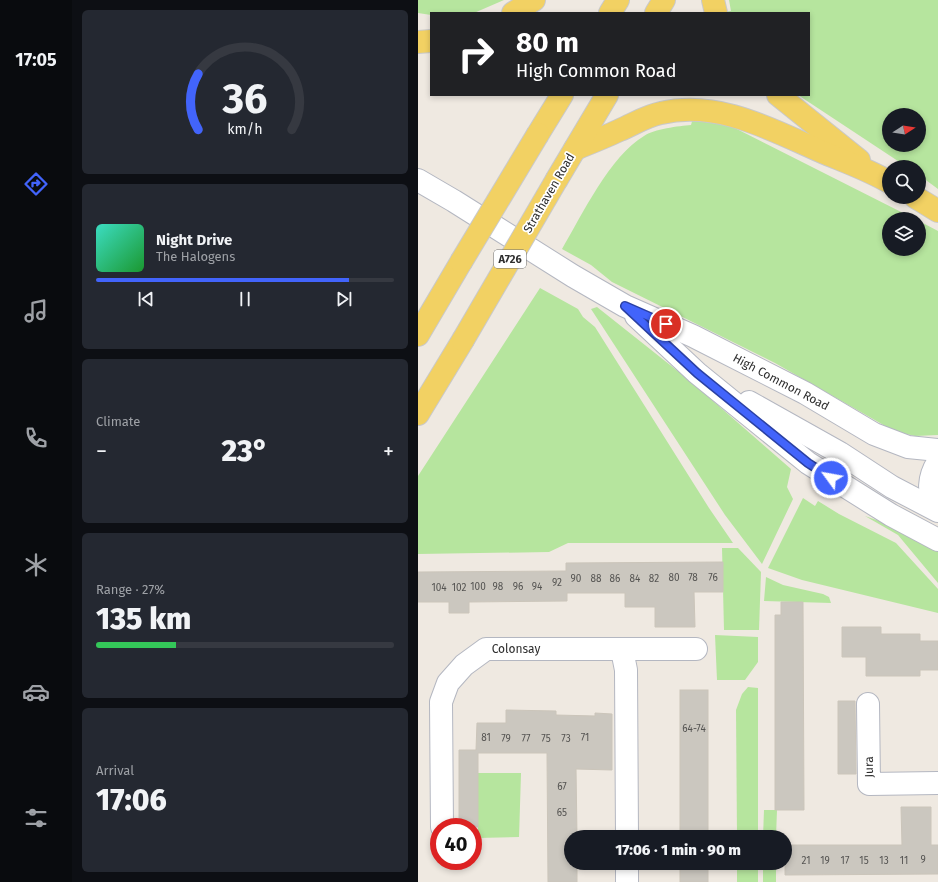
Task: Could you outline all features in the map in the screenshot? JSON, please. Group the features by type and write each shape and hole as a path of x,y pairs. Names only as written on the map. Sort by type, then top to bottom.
{"main road":[{"path":"515,12 534,0"},
{"path":"611,12 618,0"},
{"path":"657,12 664,0"},
{"path":"713,0 716,12"},
{"path":"418,42 430,41"},
{"path":"418,334 561,96"},
{"name":"Strathaven Road","path":"418,414 606,96"},
{"path":"779,96 882,178"},
{"path":"575,149 621,130 640,119 661,112 687,109 712,111 732,115 764,127 882,179"},
{"path":"926,204 938,211"},
{"path":"418,312 448,285"}],"street":[{"name":"High Common Road","path":"418,180 573,276 625,306 693,336 805,393 874,434 908,447 938,450"},
{"name":"High Common Road","path":"625,306 697,373 808,463 891,515 938,540"},
{"name":"High Common Road","path":"697,373 840,453 892,487 938,511"},
{"path":"938,462 933,469 930,481 931,493 938,508"},
{"name":"Colonsay","path":"442,818 441,702 448,683 464,665 486,649 696,649"},
{"path":"622,650 626,670 627,830"},
{"name":"Jura","path":"868,704 869,784 938,783"},
{"path":"627,870 627,882"}],"green space":[{"path":"418,0 504,0 476,12 430,12 430,15 418,13"},
{"path":"729,0 938,0 938,189 926,180 926,160 896,160 884,152 926,152 926,108 882,108 882,150 800,96 810,96 810,12 723,12 731,11"},
{"path":"693,118 723,122 882,202 882,204 885,204 901,212 882,212 882,256 926,256 926,225 938,231 938,435 915,436 894,431 775,363 612,282 591,265 562,249 608,172 632,145 654,131 691,125"},
{"path":"540,288 578,309 583,317 595,327 709,508 733,543 568,543 549,552 418,554 418,476"},
{"path":"597,307 689,380 791,469 787,487 793,499 762,564 725,515 591,309"},
{"path":"803,498 815,506 818,501 839,514 896,543 938,589 938,613 802,580 768,568"},
{"path":"865,516 908,531 938,548 938,583 898,535"},
{"path":"722,548 738,548 761,572 759,630 724,630"},
{"path":"766,577 783,585 823,594 829,597 831,603 764,601"},
{"path":"715,635 758,637 758,662 745,680 717,680"},
{"path":"748,687 758,688 758,830 737,830 736,710 742,694"},
{"path":"478,773 521,773 519,837 482,838 482,818 478,818"},
{"path":"764,810 777,810 776,830 763,830"},
{"path":"737,870 758,870 758,882 737,882"},
{"path":"763,870 776,870 776,882 763,882"}],"building":[{"path":"723,562 723,592 694,592 695,627 655,627 655,607 625,607 625,593 567,593 567,601 469,602 469,613 449,613 449,602 418,602 418,572 566,571 566,563"},
{"path":"781,602 803,602 804,810 775,810 775,615 781,615"},
{"path":"842,627 881,627 881,634 920,634 920,641 938,641 938,670 920,670 920,676 866,676 866,657 842,657"},
{"path":"680,690 708,690 708,830 680,830"},
{"path":"838,701 855,701 856,774 838,774"},
{"path":"506,710 556,711 556,715 595,716 595,713 612,714 612,770 576,769 577,830 564,830 564,870 577,870 577,882 548,882 547,753 478,753 478,818 459,818 459,750 476,750 477,723 506,723"},
{"path":"901,807 931,807 931,845 938,845 938,874 785,875 785,870 792,870 792,845 902,845"},
{"path":"680,870 708,870 708,882 680,882"}],"route":[{"path":"666,324 625,306 697,373 808,463 831,478"}]}
